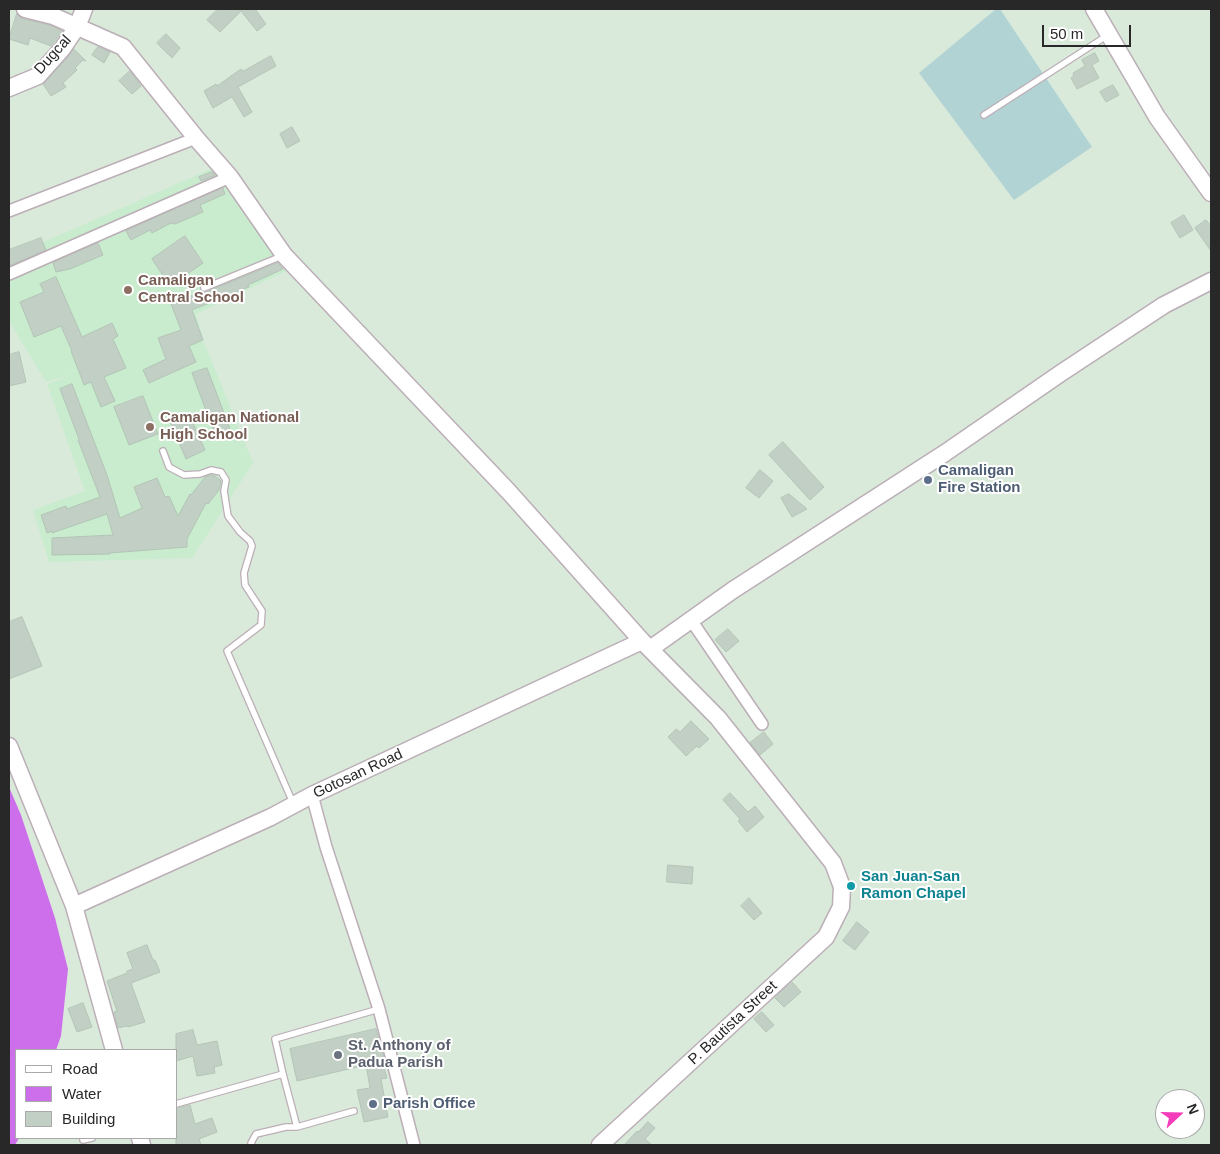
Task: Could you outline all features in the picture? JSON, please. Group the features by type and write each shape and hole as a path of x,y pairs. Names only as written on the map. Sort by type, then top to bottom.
{"street":[{"path":"25,9 53,16 123,47 230,177 284,255 509,492 646,645"},
{"name":"Dugcal","path":"9,88 38,76 62,49 77,27 84,9"},
{"path":"1094,9 1158,117 1211,193"},
{"path":"9,211 196,138"},
{"path":"9,274 230,177"},
{"name":"Gotosan Road","path":"74,906 271,817 312,795 646,645 691,620 733,590 945,453 1164,305 1211,281"},
{"path":"691,620 762,724"},
{"name":"P. Bautista Street","path":"600,1145 826,937 841,907 842,887 833,864 718,718 646,645"},
{"path":"9,746 74,906 114,1049"},
{"path":"312,795 326,847 378,1009 414,1145"}],"lane":[{"path":"984,115 1109,34"},
{"path":"204,288 284,255"},
{"path":"163,451 169,467 184,475 200,474 211,470 221,472 226,480 224,491 228,516 240,532 250,541 252,546 244,573 245,585 262,611 262,625 227,651 294,805"},
{"path":"297,1127 282,1074 275,1039 378,1009"},
{"path":"178,1103 282,1074"},
{"path":"252,1145 251,1142 256,1134 286,1127 297,1127 354,1111"},
{"path":"83,1140 88,1139"}],"shaded area":[{"path":"996,9 1000,9 1092,147 1014,200 919,73"},
{"path":"218,166 297,266 196,314 204,341 200,343 204,342 253,463 192,558 49,562 33,510 85,491 47,384 74,374 46,382 9,321 9,257"}],"water":[{"path":"9,787 21,815 55,918 68,969 61,1036 56,1049 15,1049 15,1139 18,1139 15,1145 9,1145"}],"building":[{"path":"218,9 255,9 266,24 257,31 241,11 220,32 207,20"},
{"path":"17,14 23,19 50,25 62,31 51,46 30,38 28,45 9,39"},
{"path":"166,34 180,48 172,58 157,43"},
{"path":"98,47 110,52 104,63 92,55"},
{"path":"74,49 86,61 83,60 75,68 77,70 63,83 66,87 51,96 43,84"},
{"path":"1095,53 1099,61 1092,65 1099,78 1077,89 1071,78 1074,76 1073,73 1085,66 1082,60"},
{"path":"271,56 276,66 238,87 252,112 244,117 232,97 213,108 204,91 216,84 217,86 241,69 243,71"},
{"path":"130,71 141,86 132,94 119,81"},
{"path":"1113,85 1119,95 1106,102 1100,92"},
{"path":"292,127 300,141 287,148 280,134"},
{"path":"212,172 215,175 201,181 199,177"},
{"path":"223,188 225,194 200,205 203,212 175,224 171,223 152,233 150,230 131,240 126,231"},
{"path":"1184,215 1193,230 1180,238 1171,223"},
{"path":"1206,220 1211,226 1211,251 1195,228"},
{"path":"185,236 203,263 170,286 152,259"},
{"path":"41,238 46,250 9,266 9,250"},
{"path":"98,243 103,255 70,269 56,272 53,263"},
{"path":"278,263 283,269 248,285 249,287 192,310 203,340 189,346 196,362 149,383 143,370 166,359 158,338 181,330 171,304"},
{"path":"56,277 82,337 112,323 118,336 113,339 126,368 104,377 115,401 101,407 91,382 84,385 61,326 34,337 20,302 44,292 40,284"},
{"path":"19,352 26,382 9,386 9,355"},
{"path":"207,368 232,434 217,440 192,373"},
{"path":"72,384 107,475 120,518 142,508 134,487 157,478 165,497 169,496 178,516 190,494 205,477 215,476 221,481 219,490 208,504 206,503 187,539 187,547 110,554 52,555 52,538 113,535 107,514 52,533 52,531 47,533 41,515 66,506 67,509 100,497 60,389"},
{"path":"143,396 158,434 129,445 114,407"},
{"path":"189,414 205,450 186,459 170,422"},
{"path":"783,442 824,487 810,500 769,455"},
{"path":"760,470 773,481 759,498 746,488"},
{"path":"789,494 807,509 792,517 781,498"},
{"path":"22,617 42,666 9,679 9,622"},
{"path":"728,629 739,641 726,652 715,640"},
{"path":"691,721 709,739 699,748 697,746 686,756 668,737 676,729 680,732"},
{"path":"764,732 773,744 760,755 750,743"},
{"path":"730,793 748,812 755,806 764,817 747,832 738,821 740,819 723,800"},
{"path":"668,865 693,867 692,884 667,882"},
{"path":"749,898 762,913 754,920 741,906"},
{"path":"857,922 869,932 855,950 843,941"},
{"path":"147,945 160,972 131,983 145,1022 118,1028 114,1012 117,1011 107,981 133,969 127,953"},
{"path":"792,982 801,992 784,1007 775,998"},
{"path":"83,1003 92,1027 77,1032 68,1009"},
{"path":"762,1012 774,1025 766,1032 754,1019"},
{"name":"St. Anthony of Padua Parish","path":"376,1029 385,1061 382,1061 387,1078 381,1079 388,1117 364,1122 357,1090 370,1088 366,1065 297,1081 290,1049"},
{"path":"193,1030 197,1045 217,1041 222,1065 214,1067 215,1073 197,1076 193,1056 178,1060 176,1034"},
{"path":"190,1105 195,1124 212,1118 217,1132 199,1139 201,1145 176,1145 176,1139 178,1139 178,1108"},
{"path":"648,1122 655,1128 645,1139 652,1145 624,1145 637,1131"}],"place":[{"name":"Camaligan Central School","path":"128,290"},
{"name":"Camaligan National High School","path":"150,427"},
{"name":"Camaligan Fire Station","path":"928,480"},
{"name":"San Juan-San Ramon Chapel","path":"851,886"},
{"name":"St. Anthony of Padua Parish","path":"338,1055"},
{"name":"Parish Office","path":"373,1104"}]}
